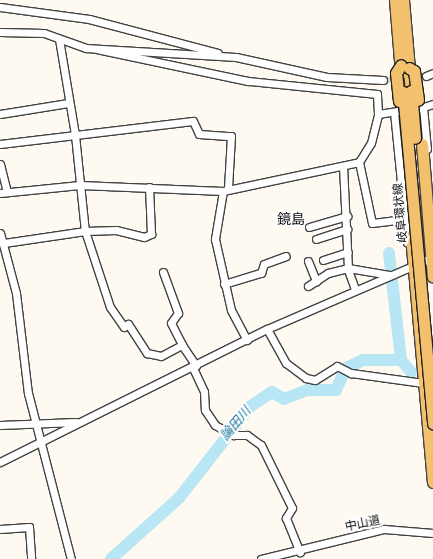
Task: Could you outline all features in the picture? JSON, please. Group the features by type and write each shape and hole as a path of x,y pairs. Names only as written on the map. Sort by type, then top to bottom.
{"main road":[{"name":"岐阜環状線","path":"395,0 405,66 433,424"},
{"name":"岐阜環状線","path":"403,0 403,47"},
{"path":"433,277 418,91 414,71 405,66 396,73 412,266 433,482"},
{"name":"岐阜環状線","path":"407,91 433,338"}],"street":[{"path":"0,7 89,19 236,57 327,77 383,80"},
{"path":"0,32 44,33 59,39 96,48 248,81 377,94 378,114 371,143 358,162 226,190 80,185 4,192 0,164"},
{"path":"59,39 68,103 75,135 85,231 103,290 124,327 128,324 147,353 162,356 182,345"},
{"path":"96,48 236,57"},
{"path":"426,76 433,73"},
{"path":"0,114 68,103"},
{"path":"378,114 433,104"},
{"path":"423,107 433,221"},
{"path":"394,112 405,219 412,266"},
{"path":"0,144 193,121 199,134 231,136 226,190 215,239 231,310 247,340"},
{"path":"358,162 372,223 405,219"},
{"path":"343,166 347,216 348,268 355,289"},
{"path":"4,243 85,231 116,230 144,238 151,234 149,187"},
{"path":"309,227 347,216"},
{"path":"316,239 347,230"},
{"path":"0,233 4,243 36,424 71,559"},
{"path":"323,260 348,252"},
{"path":"224,284 261,273 264,264 286,256"},
{"path":"0,462 41,443 76,422 194,367 267,329 355,289 432,257"},
{"path":"308,262 316,281"},
{"path":"308,286 328,273 348,268 390,275"},
{"path":"163,272 178,313 171,323 194,367 202,386 207,414 224,431 233,435 247,435 261,445 292,508 286,518 300,552"},
{"path":"267,329 286,363 306,378 315,380 337,366 351,373 423,383"},
{"path":"0,425 76,422"},
{"path":"0,529 29,527 31,559"},
{"name":"中山道","path":"261,559 300,552 384,529 433,533"}],"waterway":[{"name":"論田川","path":"389,253 401,360"},
{"name":"論田川","path":"111,559 179,498 251,406 272,392 284,399 308,390 336,390 346,368 363,360 401,360"},
{"path":"401,360 411,372"}],"tunnel":[{"path":"383,80 426,76"}],"district":[{"name":"鏡島","path":"291,219"}]}
